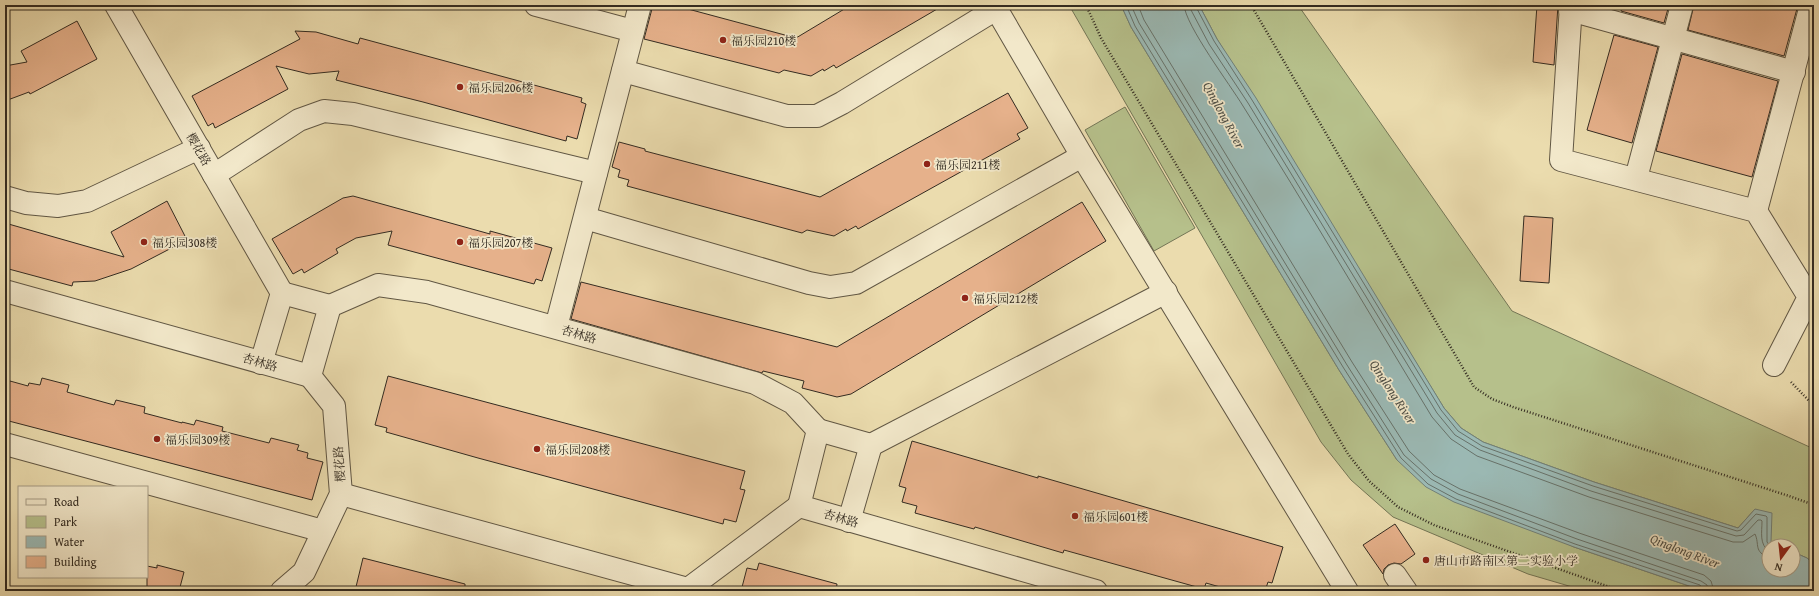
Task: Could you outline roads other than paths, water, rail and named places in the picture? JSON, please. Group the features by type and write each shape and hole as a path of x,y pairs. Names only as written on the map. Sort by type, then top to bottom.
{"street":[{"name":"樱花路","path":"116,5 282,293"},
{"path":"536,5 633,31"},
{"path":"556,327 640,5"},
{"path":"1636,178 1682,5"},
{"path":"1756,211 1811,5"},
{"path":"622,72 787,116 817,116 842,104 995,7 1082,156 1347,591"},
{"path":"1774,365 1809,297 1756,211 1636,178 1561,160 1571,8 1607,13 1673,39 1794,72"},
{"path":"214,175 299,120 324,111 353,114 596,173"},
{"path":"5,196 26,203 58,206 87,201 199,148"},
{"path":"585,218 808,283 830,287 856,283 1082,156"},
{"name":"杏林路","path":"330,306 378,285 427,292 755,383 793,403 818,430"},
{"name":"杏林路","path":"5,290 310,376"},
{"path":"341,494 687,590 799,506 818,430 870,445 1166,292"},
{"path":"262,363 282,293 330,306 310,376"},
{"name":"樱花路","path":"282,591 304,572 341,494 334,406 310,376"},
{"path":"5,444 323,531"},
{"path":"850,521 870,445"},
{"name":"杏林路","path":"799,506 850,521 1034,583 1096,591"}],"water":[{"name":"Qinglong River","path":"1121,5 1199,5 1217,39 1256,98 1444,408 1461,428 1483,442 1594,482 1738,528 1755,509 1772,513 1771,538 1761,538 1761,578 1801,578 1801,555 1814,564 1814,591 1704,591 1574,547 1454,502 1426,487 1397,460 1339,370 1131,27"}],"place":[{"name":"福乐园210楼","path":"723,40"},
{"name":"福乐园206楼","path":"460,87"},
{"name":"福乐园211楼","path":"927,164"},
{"name":"福乐园308楼","path":"144,242"},
{"name":"福乐园207楼","path":"460,242"},
{"name":"福乐园212楼","path":"965,298"},
{"name":"福乐园309楼","path":"157,439"},
{"name":"福乐园208楼","path":"537,449"},
{"name":"福乐园601楼","path":"1075,516"},
{"name":"唐山市路南区第二实验小学","path":"1426,560"}]}
